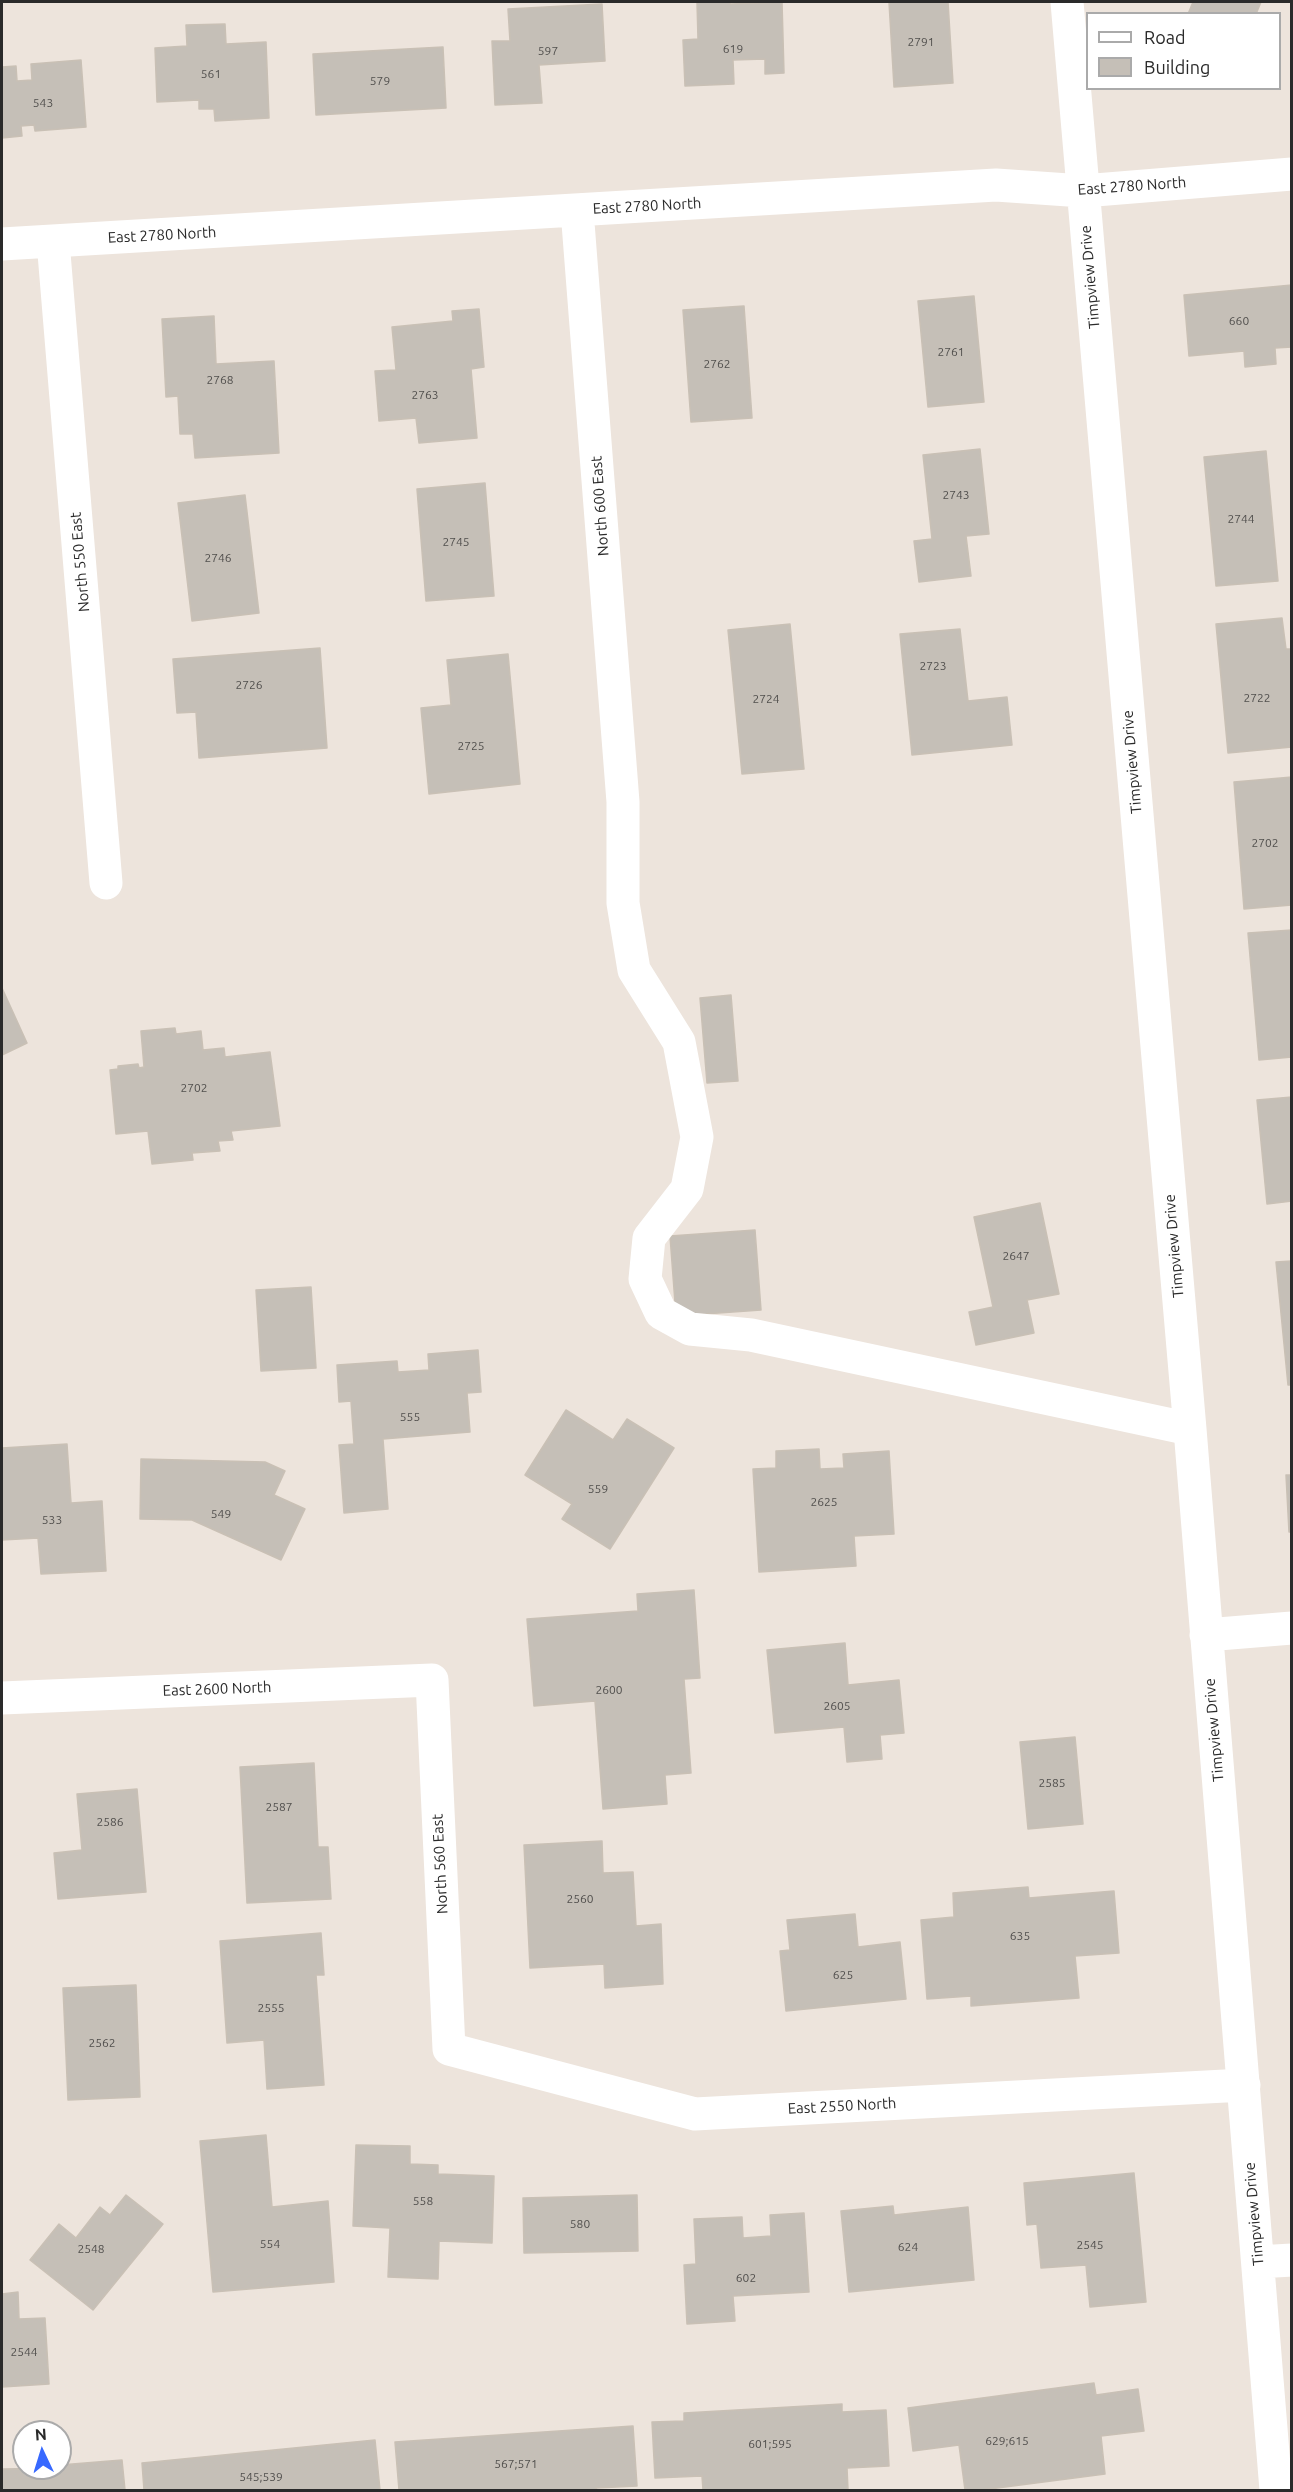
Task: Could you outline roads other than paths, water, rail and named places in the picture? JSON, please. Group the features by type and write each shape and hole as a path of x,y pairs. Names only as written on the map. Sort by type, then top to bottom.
{"street":[{"name":"Timpview Drive","path":"1067,2 1190,1429 1276,2490"},
{"name":"East 2780 North","path":"2,244 996,185 1083,191 1292,174"},
{"name":"North 600 East","path":"577,210 623,802 623,903 634,970 680,1042 697,1137 687,1189 649,1238 645,1279 660,1313 690,1329 751,1335 1190,1429"},
{"name":"North 550 East","path":"53,241 106,883"},
{"path":"1206,1635 1292,1628"},
{"name":"East 2600 North","path":"2,1698 432,1680"},
{"name":"North 560 East","path":"432,1680 449,2049"},
{"name":"East 2550 North","path":"449,2049 695,2114 1244,2085"},
{"path":"1258,2262 1292,2260"}]}
